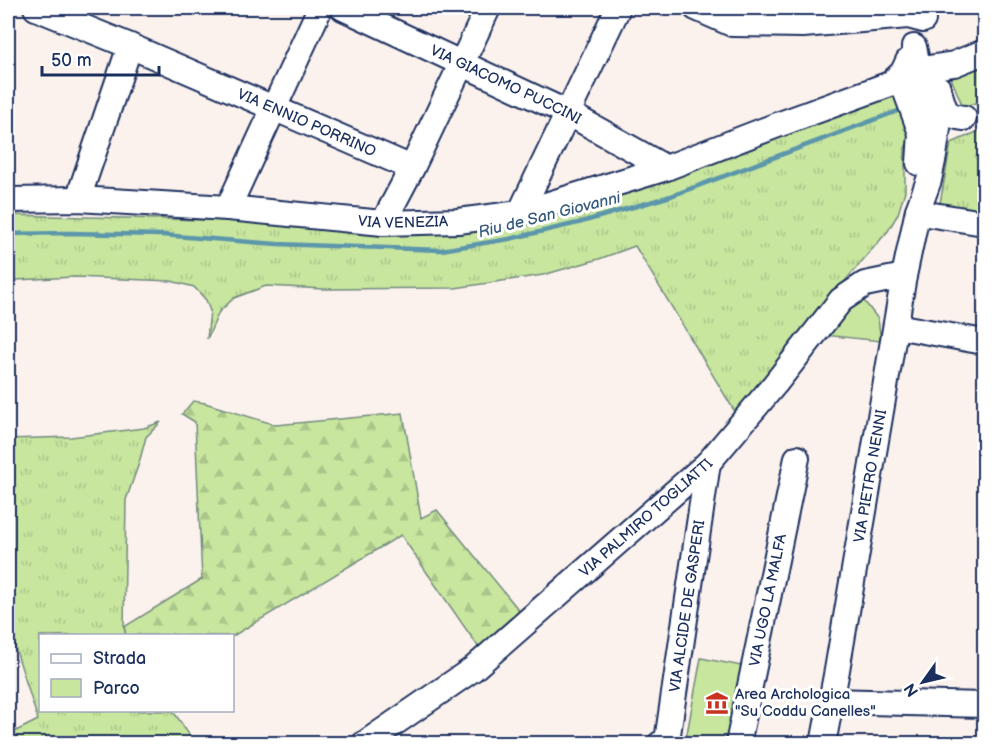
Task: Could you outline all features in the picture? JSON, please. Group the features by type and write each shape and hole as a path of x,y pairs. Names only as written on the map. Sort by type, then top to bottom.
{"street":[{"name":"VIA ENNIO PORRINO","path":"36,8 130,46 412,168"},
{"path":"228,208 320,8"},
{"name":"VIA GIACOMO PUCCINI","path":"343,8 568,113 666,168"},
{"path":"383,222 412,168 488,8"},
{"path":"520,213 618,8"},
{"path":"696,8 732,24 803,25 925,14 912,70"},
{"path":"78,199 130,46"},
{"name":"VIA VENEZIA","path":"8,200 78,199 228,208 383,222 458,221 520,213 666,168 890,84 912,70 954,64 984,52"},
{"path":"944,66 937,72 935,79 947,114 953,117 974,115"},
{"name":"VIA PIETRO NENNI","path":"823,744 904,276 918,210 929,180 934,156 932,129 912,70"},
{"path":"932,129 974,115"},
{"path":"918,210 927,214 984,223"},
{"name":"VIA PALMIRO TOGLIATTI","path":"364,744 473,669 708,463 775,384 841,300 865,284 904,276"},
{"path":"896,326 984,342"},
{"name":"VIA UGO LA MALFA","path":"738,744 797,458"},
{"name":"VIA ALCIDE DE GASPERI","path":"668,743 708,463"},
{"path":"831,701 984,705"}],"green space":[{"path":"984,59 984,100 963,107 949,73"},
{"path":"892,91 898,94 913,131 905,148 905,191 898,214 888,231 735,412 635,246 543,275 455,288 324,289 266,286 234,298 219,312 207,339 210,311 206,300 194,287 171,281 74,277 16,280 8,291 8,215 361,224 446,233"},
{"path":"984,129 984,211 940,203 951,143"},
{"path":"851,300 865,302 878,319 881,341 823,335"},
{"path":"193,401 276,425 403,413 421,518 437,510 522,614 479,648 401,535 234,635 126,634 124,627 202,579 195,422 182,414"},
{"path":"161,422 146,437 126,500 126,634 39,634 39,712 174,712 195,743 8,743 8,735 38,720 8,625 8,439 71,437 144,428"},
{"name":"Area Archologica \"Su Coddu Canelles\"","path":"701,658 747,667 732,743 709,743 686,739"}],"waterway":[{"name":"Riu de San Giovanni","path":"8,234 162,235 277,244 441,250 509,239 578,223 671,196 903,109"}],"place":[{"name":"Area Archologica \"Su Coddu Canelles\"","path":"717,703"}]}
